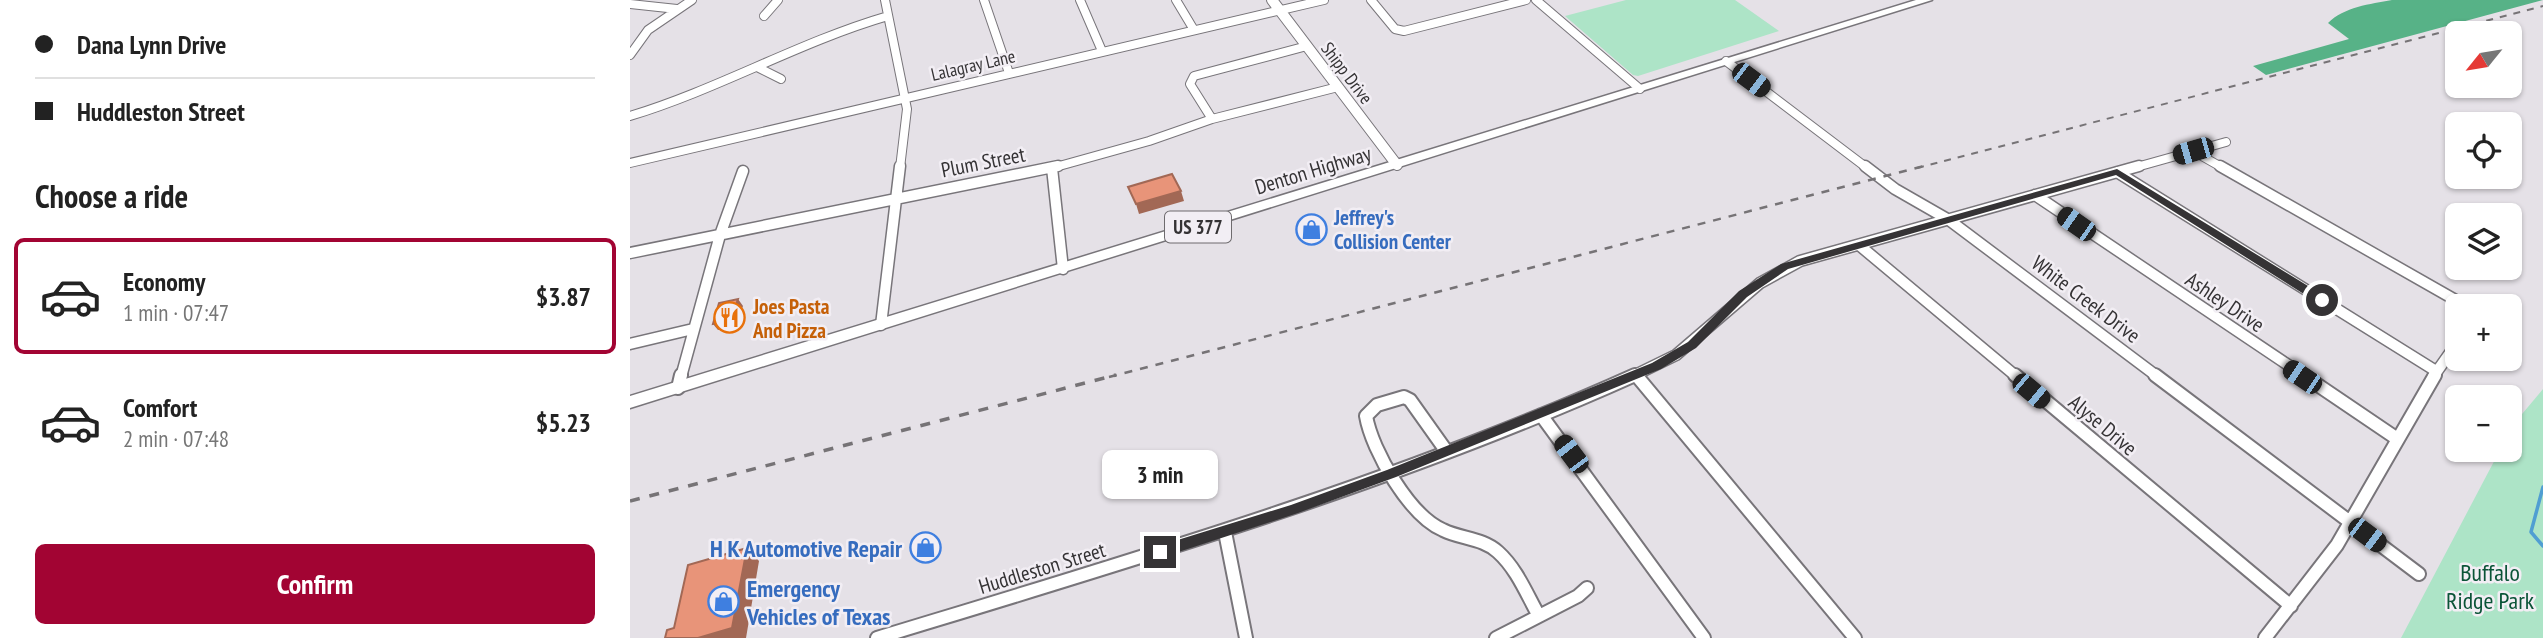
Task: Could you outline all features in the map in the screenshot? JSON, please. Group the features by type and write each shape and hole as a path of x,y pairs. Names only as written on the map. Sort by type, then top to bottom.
{"main road":[{"name":"Denton Highway","path":"630,402 1927,0"}],"street":[{"path":"630,55 633,43 692,0"},
{"path":"764,16 778,0"},
{"path":"881,325 907,109 886,0"},
{"path":"985,0 1009,73"},
{"path":"1080,0 1102,51"},
{"path":"1176,0 1194,30"},
{"name":"Shipp Drive","path":"1272,0 1397,165"},
{"name":"Lalagray Lane","path":"630,163 1324,0"},
{"path":"1371,0 1395,29 1404,31 1526,0"},
{"path":"1536,0 1640,89"},
{"path":"630,4 677,9"},
{"path":"630,116 682,100 849,27 888,16"},
{"path":"1212,120 1191,85 1194,76 1307,46"},
{"name":"White Creek Drive","path":"1726,61 1887,183 1949,220 2419,574"},
{"path":"759,68 781,79"},
{"name":"Plum Street","path":"630,253 1052,168 1212,120 1338,87"},
{"name":"Huddleston Street","path":"877,638 1226,532 1391,473 1541,415 1636,375 1692,345 1743,294 1784,267 2226,142"},
{"path":"2193,151 2445,294"},
{"path":"1052,168 1063,269"},
{"path":"678,388 720,235 743,171"},
{"path":"2117,172 2436,371"},
{"name":"Ashley Drive","path":"2035,195 2396,438"},
{"name":"Alyse Drive","path":"1859,245 2291,606"},
{"path":"630,344 693,330"},
{"path":"2265,638 2337,545 2396,438 2445,359"},
{"path":"1636,375 1855,638"},
{"path":"1447,452 1410,400 1404,397 1370,408 1366,425 1373,446 1391,473 1437,527 1474,539 1500,553 1539,616"},
{"path":"1541,415 1704,638"},
{"path":"1226,532 1246,638"},
{"path":"1496,638 1587,588"}],"green space":[{"path":"1626,0 1735,0 1779,31 1638,76 1633,75 1565,16"},
{"path":"2392,0 2543,0 2465,21 2445,21 2445,27 2266,75 2253,66 2349,39 2328,23 2342,13"},
{"name":"Buffalo Ridge Park","path":"2543,389 2543,638 2401,638 2494,462 2522,462 2522,414"}],"building":[{"path":"1172,174 1181,191 1136,204 1128,187"},
{"path":"738,299 731,320 713,324 719,303"},
{"path":"747,548 732,628 698,638 665,638 667,630 674,628 688,565"}],"waterway":[{"path":"2543,487 2531,532 2543,546"}],"railway":[{"path":"1917,168 2543,6"},
{"path":"1109,377 1924,166"},
{"path":"630,501 1116,375"}],"place":[{"name":"Jeffrey's Collision Center","path":"1311,229"},
{"name":"Joes Pasta And Pizza","path":"730,318"},
{"name":"H K Automotive Repair","path":"925,548"},
{"name":"Emergency Vehicles of Texas","path":"724,602"}],"route":[{"path":"1160,552 1293,509 1495,434 1656,366 1692,345 1743,294 1784,267 2117,172 2322,300"}]}
